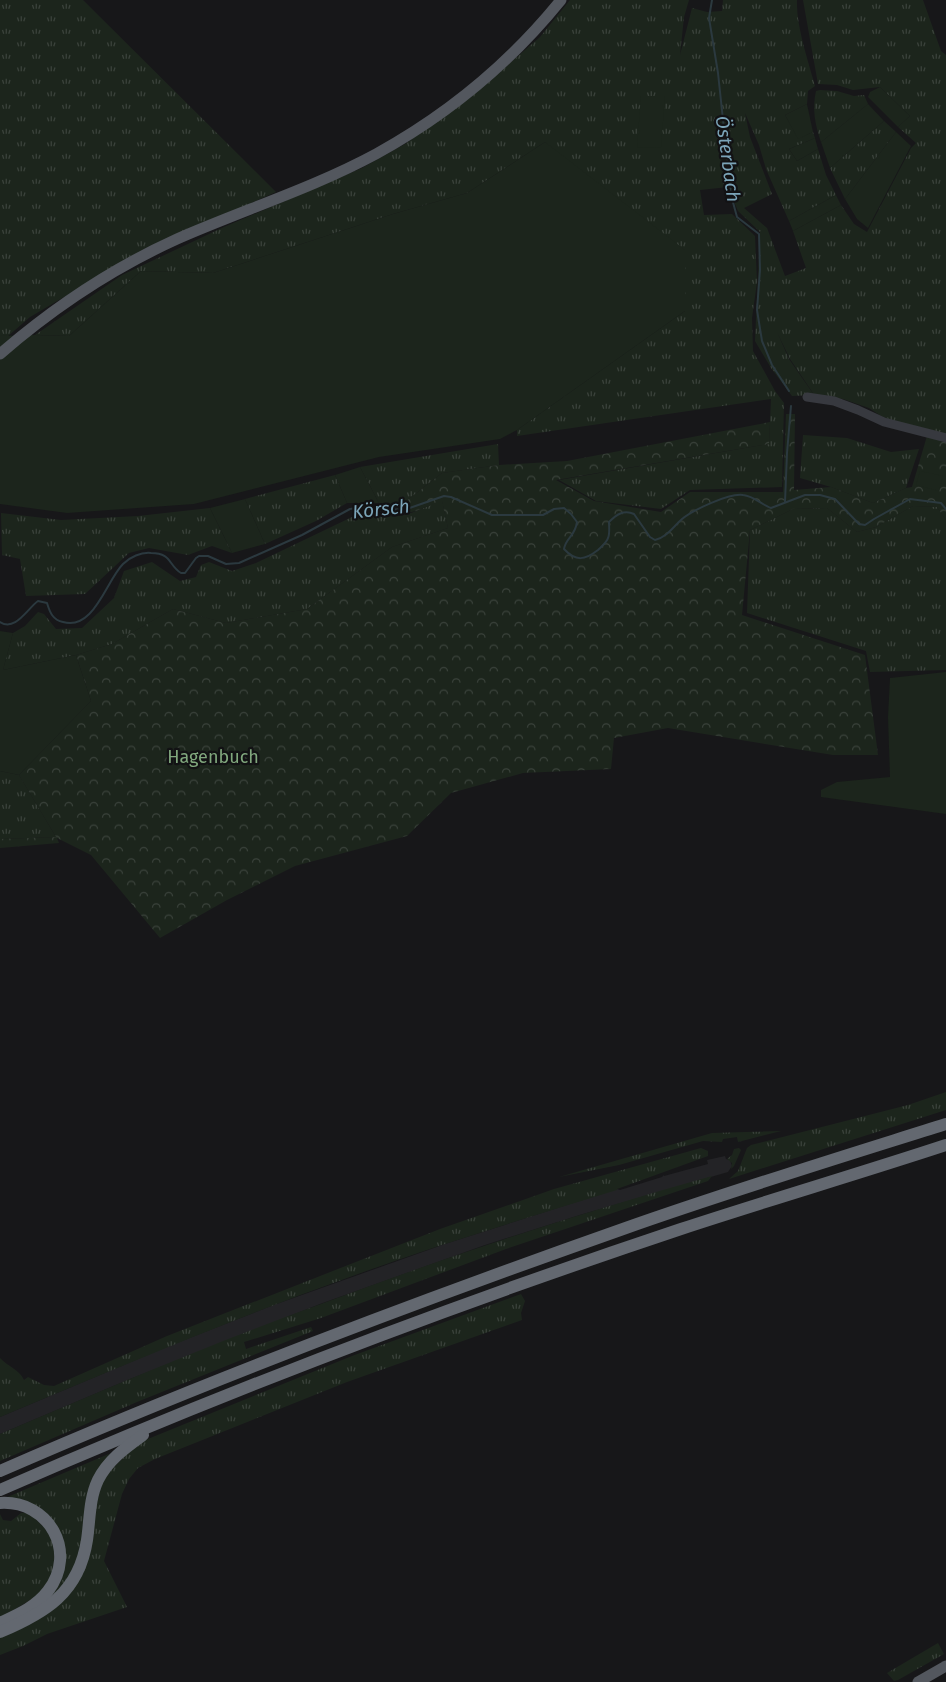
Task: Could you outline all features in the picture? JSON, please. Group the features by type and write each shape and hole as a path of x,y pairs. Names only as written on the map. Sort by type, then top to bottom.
{"highway":[{"path":"0,1471 214,1382 447,1292 634,1225 946,1124"},
{"path":"0,1490 162,1422 392,1331 575,1265 709,1220 946,1145"},
{"path":"0,1632 43,1611 53,1604 66,1590 84,1557 91,1503 100,1476 117,1455 162,1422"},
{"path":"0,1503 21,1505 31,1509 43,1518 55,1535 60,1556 59,1568 55,1579 44,1596 25,1611 0,1623"}],"main road":[{"path":"0,354 63,305 120,268 168,243 321,180 370,157 405,137 455,103 495,70 530,36 561,0"},
{"path":"918,1682 946,1666"}],"street":[{"path":"807,397 834,401 884,422 946,438"}],"shaded area":[{"path":"725,1156 726,1159 730,1160 732,1166 728,1172 485,1245 320,1304 130,1379 0,1434 0,1417 169,1346 271,1306 445,1244 617,1189 620,1190 664,1175 708,1164 707,1160"}],"green space":[{"path":"0,0 83,0 276,192 139,253 30,317 7,337 0,336"},
{"path":"570,0 689,0 684,17 680,55 692,8 707,12 722,11 723,0 797,0 800,32 815,86 808,91 807,104 785,115 798,138 813,132 815,138 789,149 797,161 818,149 826,175 836,195 789,221 766,169 759,145 745,113 750,137 772,194 744,208 767,228 785,276 806,268 793,231 841,205 854,224 867,232 911,148 916,143 898,127 910,116 880,87 853,90 837,85 818,84 803,0 923,0 941,51 946,55 946,436 914,429 881,416 869,408 843,399 815,396 790,359 777,332 789,359 814,395 792,396 771,368 755,341 760,232 738,211 728,187 700,190 704,215 732,214 755,236 757,282 752,318 753,351 775,391 784,403 782,487 690,490 661,509 596,501 559,480 769,444 771,399 517,436 517,430 685,311 545,142 467,193 393,214 213,273 141,271 69,336 35,335 122,275 224,227 362,168 405,144 471,97 540,37"},
{"path":"880,87 910,116 898,127 868,97 870,92"},
{"path":"816,91 837,91 854,96 864,95 868,104 821,142 814,110"},
{"path":"641,96 665,96 661,147 637,148"},
{"path":"807,104 813,132 798,139 785,115"},
{"path":"868,104 884,121 830,168 821,142"},
{"path":"884,121 896,132 845,199 830,168"},
{"path":"896,132 911,146 868,228 857,219 845,199"},
{"path":"815,138 818,149 797,161 789,149"},
{"path":"545,142 685,250 685,311 517,430 500,439 379,457 194,504 67,513 0,504 0,336 69,336 141,271 213,273 393,214 467,193"},
{"path":"836,195 841,205 793,231 789,221"},
{"name":"Hagenbuch","path":"786,414 795,414 794,490 831,487 873,503 912,487 927,436 946,442 946,520 937,507 913,506 876,527 857,532 827,508 793,509 750,530 742,615 865,655 878,755 833,755 668,728 614,738 611,769 523,773 451,793 407,836 295,866 227,900 160,938 91,855 57,838 59,843 0,848 0,839 56,837 19,775 91,701 76,655 112,644 173,609 226,623 307,609 392,547 448,528 442,501 416,511 389,517 442,473 499,465 567,461 770,422 769,444 556,480 594,501 661,512 690,492 783,492"},
{"path":"803,435 847,438 891,452 919,449 906,488 873,503 831,487 800,478"},
{"path":"498,444 499,465 442,473 400,506 379,503 360,467"},
{"path":"360,467 379,503 347,503 335,475"},
{"path":"920,471 943,476 939,491 916,485"},
{"path":"335,475 347,503 316,521 265,544 245,499"},
{"path":"245,499 265,544 232,553 210,508"},
{"path":"442,500 448,528 392,547 307,609 226,623 173,609 112,644 76,655 3,670 13,633 25,626 38,612 44,614 56,629 82,628 114,598 124,571 152,562 180,581 196,577 201,565 209,562 232,571 256,563 352,517 395,517 416,511"},
{"path":"913,506 937,507 946,520 946,670 870,672 866,651 747,613 750,530 793,509 827,508 857,532 876,527"},
{"path":"210,508 232,553 212,546 188,555 149,548 129,553 85,594 26,596 20,559 2,555 1,513 61,520 138,516"},
{"path":"0,631 13,633 3,670 76,655 91,701 19,775 0,771"},
{"path":"946,672 946,814 821,797 821,790 837,782 890,777 888,717 890,678"},
{"path":"0,771 19,775 56,837 0,839"},
{"path":"946,1092 946,1110 729,1179 738,1171 747,1148 751,1145 908,1105"},
{"path":"781,1131 738,1142 737,1137 723,1139 722,1142 703,1141 619,1165 559,1177 712,1133"},
{"path":"701,1148 708,1151 708,1156 617,1190 448,1243 303,1294 173,1345 0,1417 0,1358 20,1373 24,1380 28,1377 44,1385 54,1386 167,1336 440,1229 554,1189"},
{"path":"739,1148 741,1150 731,1169 732,1163 727,1159 732,1155 734,1149"},
{"path":"712,1176 708,1181 506,1249 321,1318 244,1342 246,1349 311,1327 313,1331 137,1402 0,1461 0,1434 199,1350 469,1251 615,1204"},
{"path":"521,1294 525,1301 521,1313 522,1320 347,1382 155,1459 138,1468 129,1479 122,1494 104,1561 127,1607 47,1634 0,1655 0,1636 61,1601 92,1522 103,1478 138,1443 352,1356"},
{"path":"111,1453 77,1565 54,1599 50,1594 58,1534 5,1498"},
{"path":"28,1512 52,1535 56,1566 42,1593 0,1618 0,1514 3,1520 11,1521 21,1513"},
{"path":"938,1643 944,1654 898,1680 894,1681 887,1673"}],"waterway":[{"name":"Österbach","path":"712,0 709,18 718,73 731,195 737,217 759,234 760,270 757,310 762,341 772,365 789,391"},
{"name":"Österbach","path":"785,502 791,406"},
{"name":"Körsch","path":"0,622 5,624 16,622 38,601 47,603 52,616 57,620 74,623 83,619 98,603 123,564 140,554 163,555 181,573 185,573 199,556 208,556 226,564 239,563 302,535 350,509 364,507 404,510 444,496 451,497 492,515 543,515 554,509 564,508 577,522 564,549 577,558 585,558 605,543 609,535 609,522 620,514 627,512 634,514 650,537 655,540 666,534 694,511 720,499 737,495 751,497 771,508 805,495 820,495 835,499 859,524 865,525 910,499 941,503 946,509"}]}
